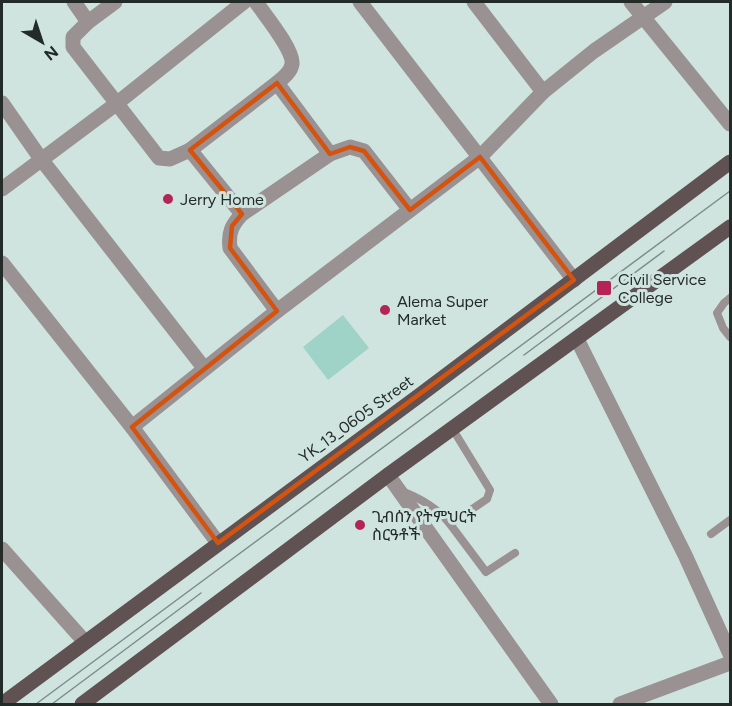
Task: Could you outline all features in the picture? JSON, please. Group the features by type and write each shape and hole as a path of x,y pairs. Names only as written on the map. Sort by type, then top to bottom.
{"main road":[{"name":"YK_13_0605 Street","path":"2,704 730,162"},
{"path":"82,705 388,475 730,226"}],"street":[{"path":"74,2 88,22"},
{"path":"116,2 88,22 73,37 73,47 159,158 170,159 190,150 289,72 292,65 291,54 255,2"},
{"path":"2,189 116,104 244,2"},
{"path":"360,2 574,280"},
{"path":"474,2 543,92"},
{"path":"631,2 730,124"},
{"path":"132,427 277,310 480,157 543,92 594,51 665,2"},
{"path":"277,83 330,154"},
{"path":"2,103 41,159 204,368"},
{"path":"277,310 231,248 229,238 232,226 242,214 330,154 350,147 364,151 411,210"},
{"path":"190,150 242,214"},
{"path":"2,262 132,427 218,543"},
{"path":"577,339 686,555 730,654"},
{"path":"388,475 551,705"},
{"path":"2,549 85,642"},
{"path":"620,705 730,663"}],"lane":[{"path":"730,298 717,314 730,338"},
{"path":"450,524 487,499 490,494 490,490 453,428"},
{"path":"398,490 425,501 441,513 486,572 515,553"},
{"path":"711,534 730,520"}],"highlighted area":[{"path":"277,83 330,154 350,147 364,151 410,210 480,157 574,280 218,543 132,427 277,311 230,248 232,226 242,214 190,150"}],"building":[{"path":"343,315 369,348 328,380 303,347"}],"tram line":[{"path":"36,704 730,191"},
{"path":"524,355 664,251"},
{"path":"52,704 201,593"}],"place":[{"name":"Jerry Home","path":"168,199"},
{"name":"Civil Service College","path":"604,288"},
{"name":"Alema Super Market","path":"385,310"},
{"name":"ጊብሰን የትምህርት ስርዓቶች","path":"360,525"}]}
